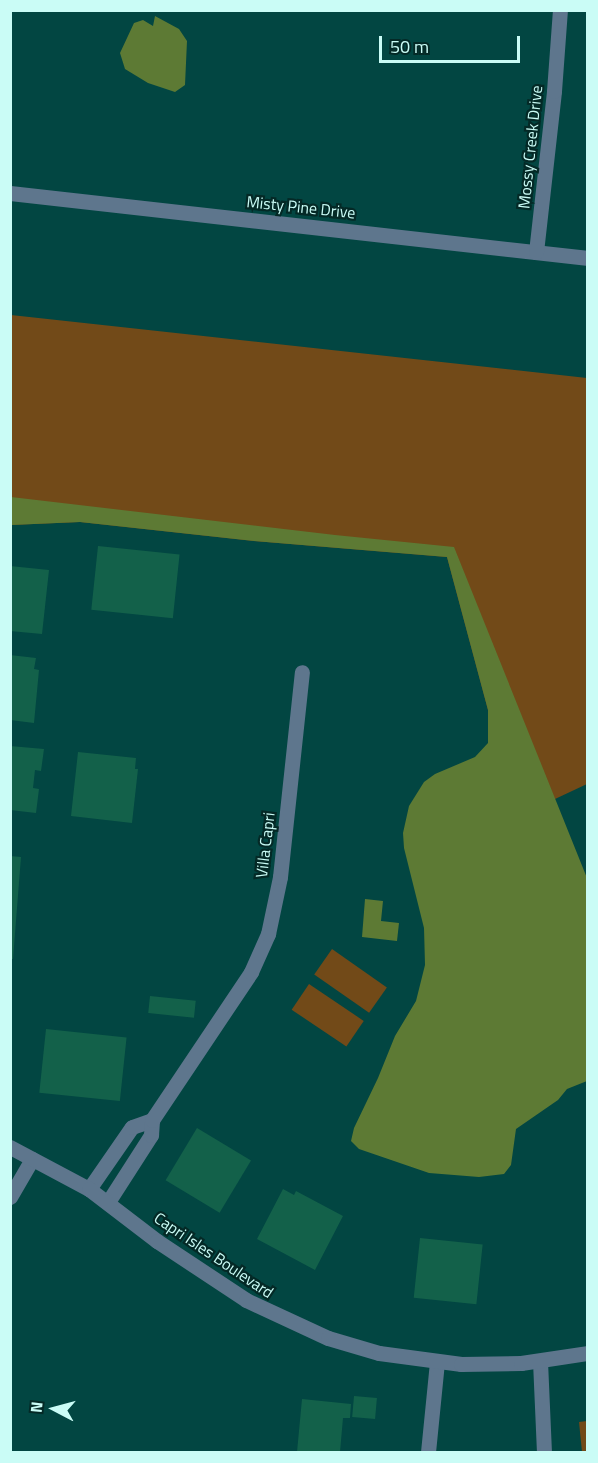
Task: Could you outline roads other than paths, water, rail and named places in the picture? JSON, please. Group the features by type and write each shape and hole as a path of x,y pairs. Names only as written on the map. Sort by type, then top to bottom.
{"street":[{"name":"Mossy Creek Drive","path":"536,252 560,10"},
{"name":"Misty Pine Drive","path":"10,193 588,258"},
{"name":"Villa Capri","path":"152,1120 260,956 275,906 302,672"},
{"path":"89,1189 132,1126 152,1120 151,1135 108,1202"},
{"name":"Capri Isles Boulevard","path":"11,1147 89,1189 157,1241 263,1310 307,1330 379,1353 437,1362 480,1365 540,1361 588,1353"},
{"path":"10,1197 32,1159"},
{"path":"540,1361 544,1452"},
{"path":"428,1452 437,1362"}]}
